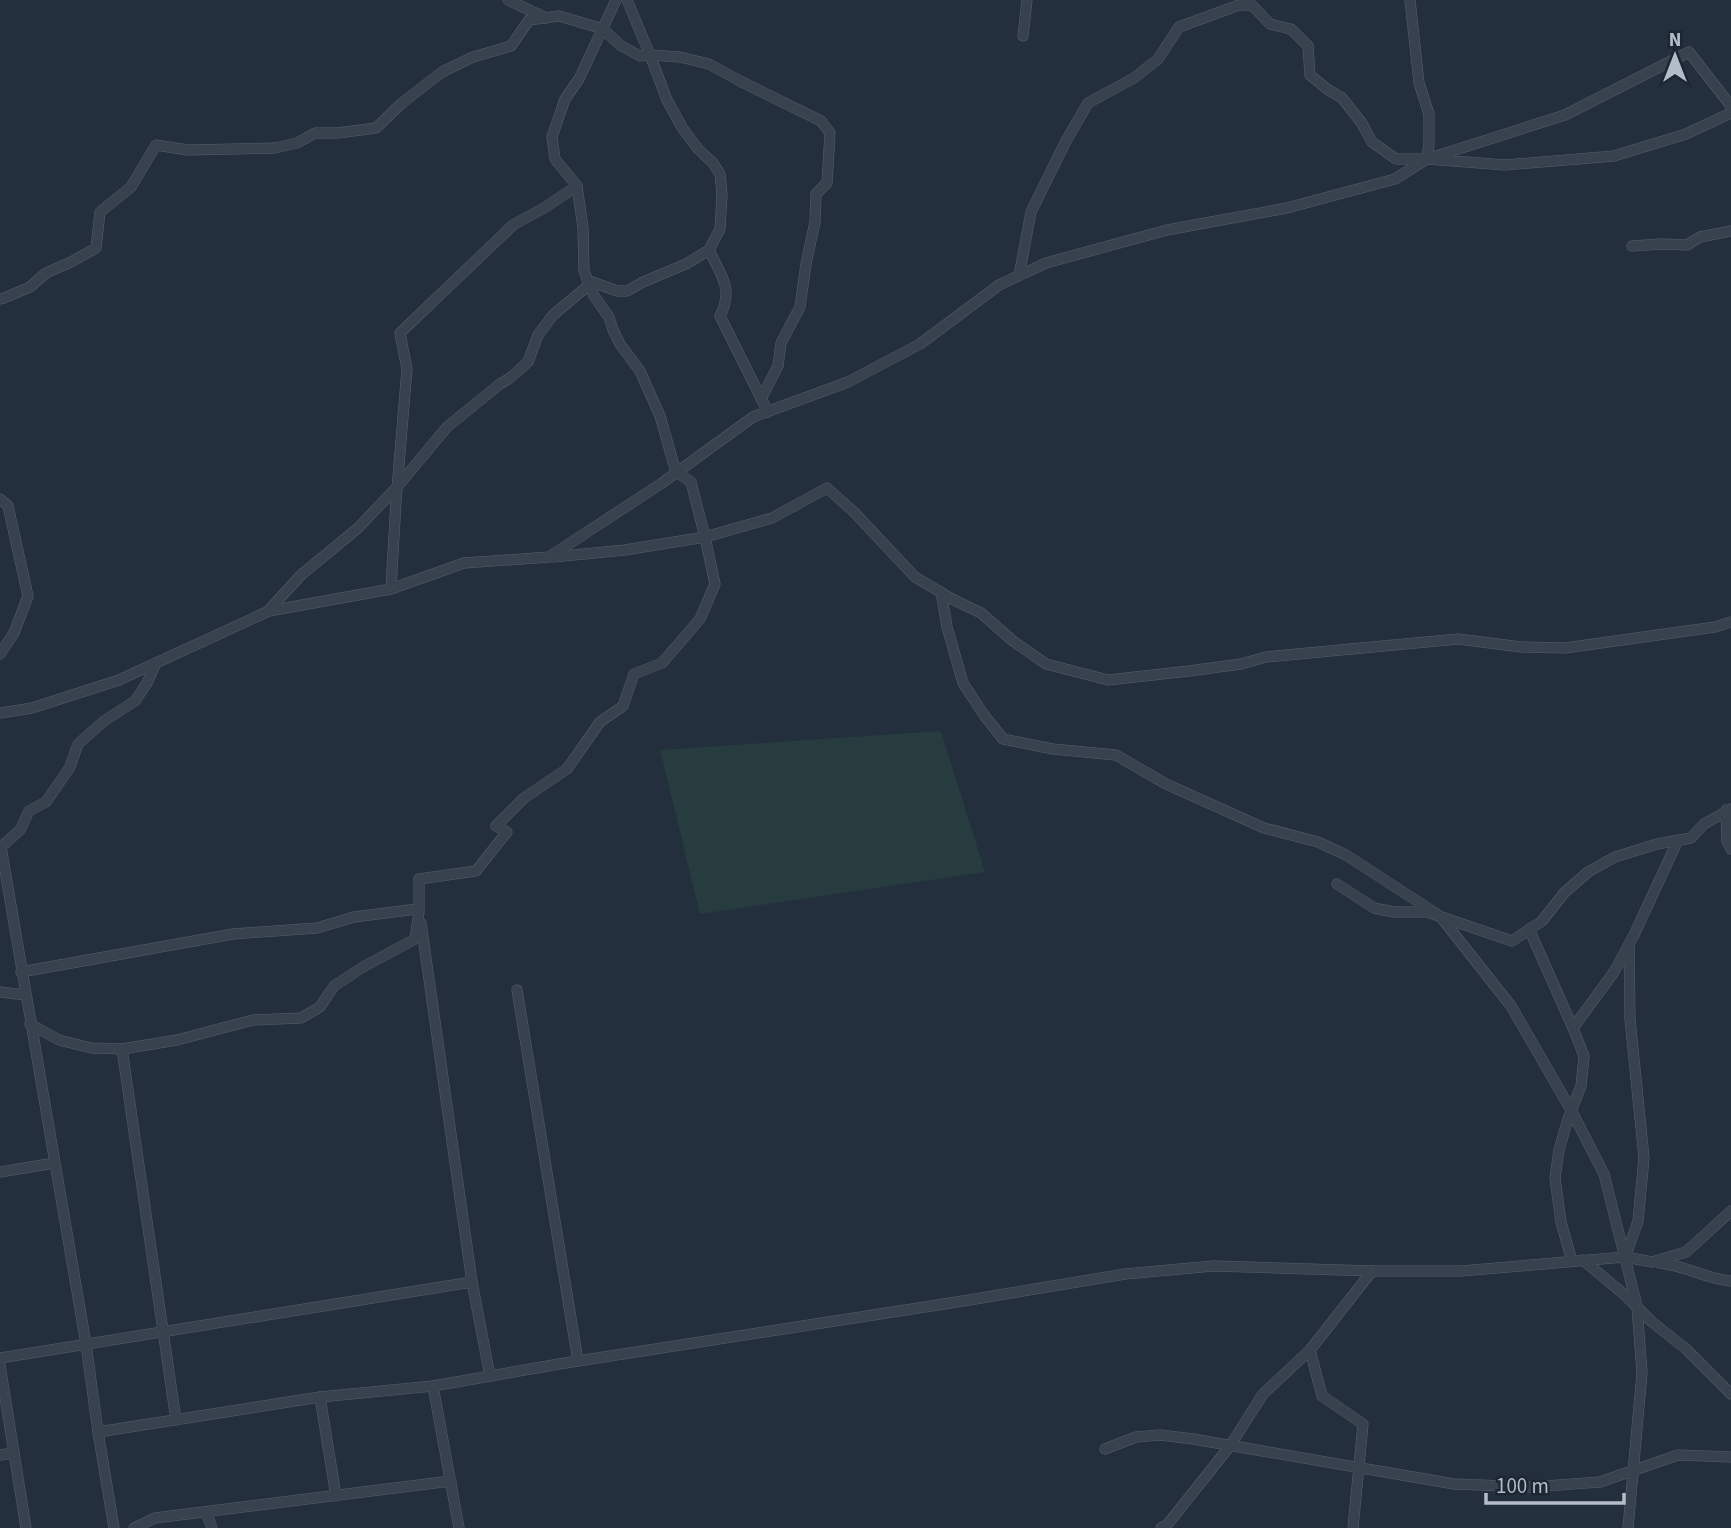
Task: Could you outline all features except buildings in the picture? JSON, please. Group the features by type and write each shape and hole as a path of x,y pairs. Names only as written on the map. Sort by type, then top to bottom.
{"street":[{"path":"508,0 547,18"},
{"path":"30,1024 59,1040 91,1048 122,1049 177,1040 253,1020 302,1018 320,1007 334,986 415,939 419,879 476,871 507,832 496,826 524,797 567,769 600,722 623,706 634,674 662,663 700,619 715,584 691,482 676,472 660,416 640,371 620,344 610,317 594,296 588,282 584,271 583,228 577,186 555,159 552,136 565,99 579,79 616,0"},
{"path":"588,282 617,291 627,291 686,264 709,250 720,229 720,174 683,129 667,100 627,0"},
{"path":"1023,36 1027,0"},
{"path":"1410,0 1419,83 1429,114 1427,159"},
{"path":"1018,276 1031,212 1088,103 1134,78 1158,59 1180,27 1239,5 1249,3 1270,24 1291,29 1308,46 1310,75 1342,98 1373,142 1396,159 1505,165 1614,156 1686,134 1731,113"},
{"path":"0,299 30,287 46,274 96,248 100,212 131,187 156,145 188,150 275,148 297,143 315,134 337,134 376,128 402,103 442,72 473,57 511,46 529,20 559,16 603,29 620,45 640,56 680,57 709,64 821,121 831,132 827,183 816,194 815,222 800,307 781,343 778,366 761,398"},
{"path":"549,557 662,483 753,417 848,382 920,344 999,285 1046,263 1167,230 1287,208 1395,179 1427,159 1565,115 1689,52 1731,106"},
{"path":"391,589 407,369 400,334 513,225 577,186"},
{"path":"1632,246 1687,245 1700,237 1731,231"},
{"path":"709,250 727,288 727,303 720,316 768,412"},
{"path":"269,611 300,575 358,528 397,487 447,427 528,362 538,335 553,315 588,282"},
{"path":"0,713 32,708 119,680 269,611 391,589 464,563 625,550 705,537 772,518 828,488 915,577 981,613 1013,641 1046,664 1108,680 1241,664 1266,657 1458,639 1565,649 1731,622"},
{"path":"0,499 8,506 28,596 14,633 0,654"},
{"path":"941,592 947,627 963,682 1003,738 1053,749 1116,755 1166,784 1265,828 1318,842 1346,855 1440,916 1511,1006 1572,1110 1604,1174 1637,1306 1642,1373 1628,1528"},
{"path":"114,1528 86,1344 0,847 20,830 29,811 46,802 70,767 78,744 104,721 135,701 156,663"},
{"path":"1337,884 1374,908 1394,912 1427,912 1511,941 1542,921 1564,893 1588,872 1615,857 1657,844 1691,838 1704,824 1729,810"},
{"path":"1729,810 1727,841 1731,849"},
{"path":"1573,1028 1614,972 1678,840"},
{"path":"411,873 472,1282 490,1376"},
{"path":"21,972 233,934 317,928 354,917 418,911"},
{"path":"1529,929 1584,1056 1581,1086 1559,1150 1555,1178 1561,1222 1572,1261"},
{"path":"1625,1256 1638,1221 1644,1158 1630,1019 1629,943"},
{"path":"517,990 578,1361"},
{"path":"0,992 25,995"},
{"path":"122,1049 176,1420"},
{"path":"0,1172 54,1163"},
{"path":"1652,1262 1686,1252 1731,1211"},
{"path":"98,1432 320,1397 433,1386 1125,1274 1213,1266 1461,1271 1625,1256 1673,1264 1731,1281"},
{"path":"1583,1260 1686,1349 1731,1394"},
{"path":"1161,1528 1167,1525 1230,1446 1263,1394 1310,1350 1372,1271"},
{"path":"0,1358 472,1282"},
{"path":"1310,1350 1322,1396 1363,1424 1353,1528"},
{"path":"0,1365 26,1528"},
{"path":"433,1386 459,1528"},
{"path":"320,1397 335,1496"},
{"path":"1105,1449 1136,1437 1160,1435 1454,1485 1531,1487 1600,1482 1678,1455 1731,1457"},
{"path":"0,1455 14,1453"},
{"path":"134,1528 155,1518 451,1481"},
{"path":"206,1512 212,1528"}],"green space":[{"path":"941,731 985,872 700,914 660,750"}]}
